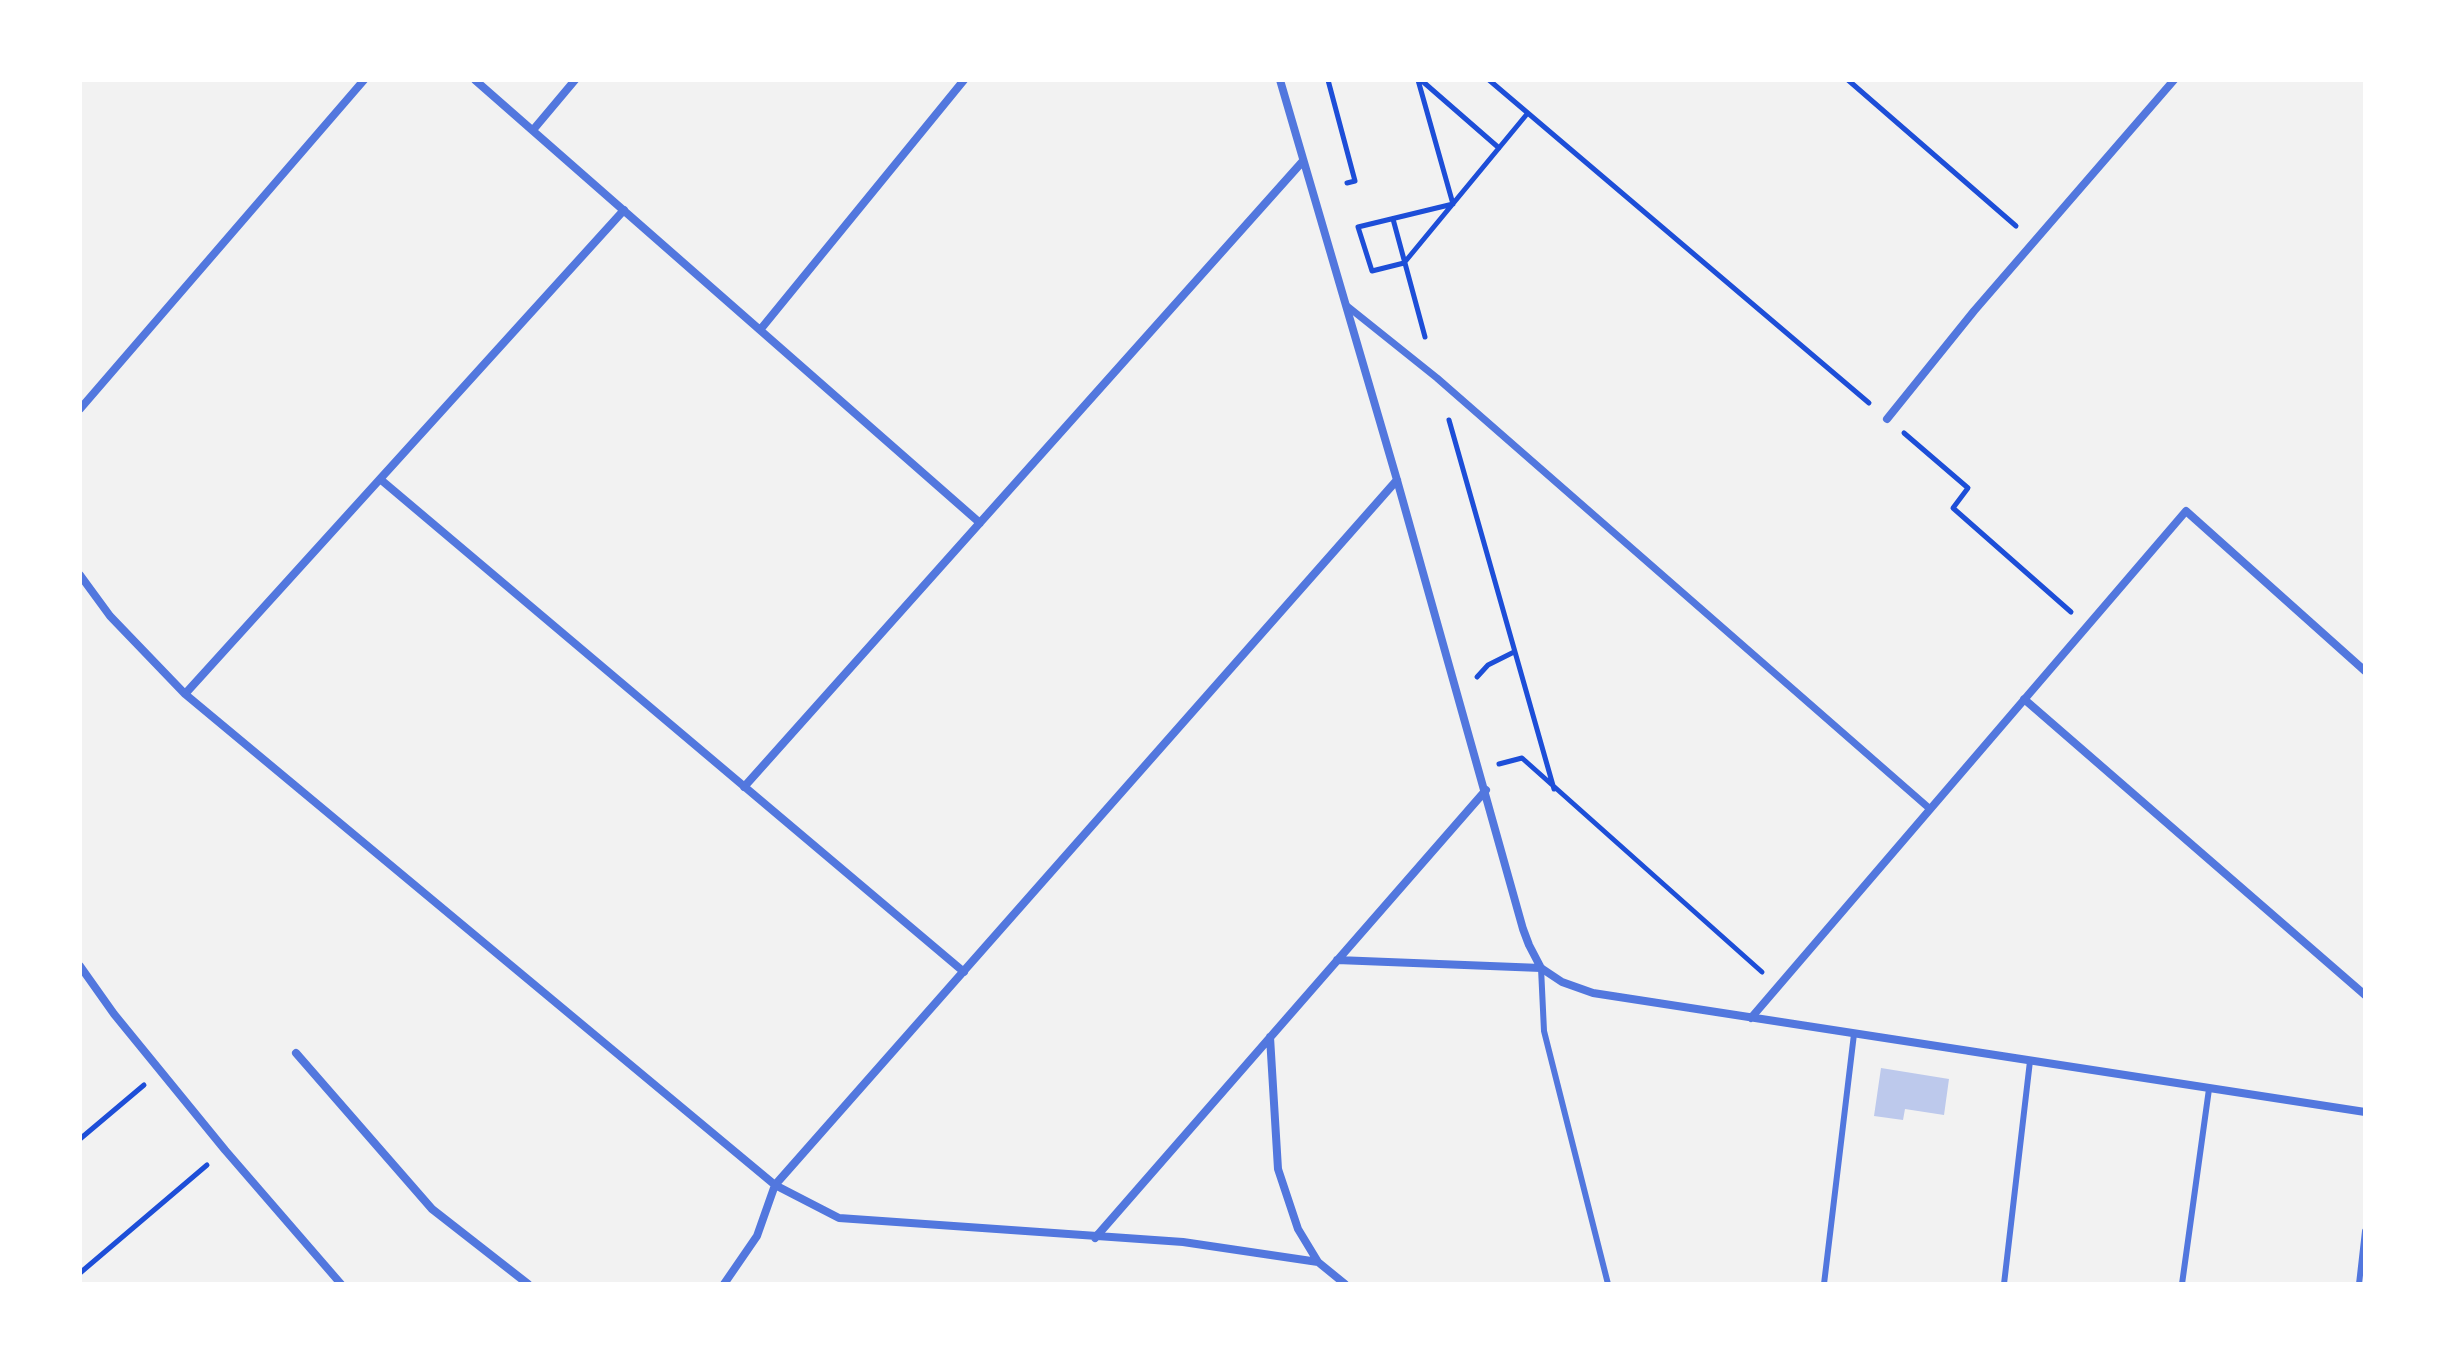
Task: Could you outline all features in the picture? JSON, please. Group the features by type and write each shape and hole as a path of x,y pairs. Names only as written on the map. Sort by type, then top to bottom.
{"street":[{"path":"80,409 364,80"},
{"path":"475,80 980,523"},
{"path":"533,130 575,80"},
{"path":"760,330 964,80"},
{"path":"1280,80 1486,790 1523,929 1541,968 1562,982 1593,993 2365,1112"},
{"path":"1887,419 1974,311 2174,80"},
{"path":"744,787 1303,161"},
{"path":"185,694 624,210"},
{"path":"1346,306 1437,378 1930,809"},
{"path":"380,479 964,972"},
{"path":"724,1284 757,1236 775,1185 1397,480"},
{"path":"1751,1018 2186,511 2365,671"},
{"path":"80,575 110,616 185,694 775,1185 839,1218 1183,1242 1318,1262"},
{"path":"2024,699 2365,995"},
{"path":"1095,1238 1486,790"},
{"path":"1337,960 1541,968"},
{"path":"80,966 114,1014 225,1150 341,1284"},
{"path":"1270,1037 1278,1169 1298,1229 1318,1262 1345,1284"},
{"path":"296,1053 432,1209 528,1284"}],"lane":[{"path":"1541,968 1544,1031 1608,1284"},
{"path":"1824,1284 1854,1034"},
{"path":"2004,1284 2030,1061"},
{"path":"2182,1284 2209,1089"},
{"path":"2359,1284 2365,1231"}],"path":[{"path":"1328,80 1355,181 1347,183"},
{"path":"1419,80 1499,148"},
{"path":"1419,80 1453,204"},
{"path":"1489,80 1968,488 1953,508 2074,615"},
{"path":"1848,80 2035,241"},
{"path":"1453,204 1358,227 1372,271 1404,263 1453,204 1527,114"},
{"path":"1393,219 1554,789"},
{"path":"1481,690 1477,676 1488,665 1515,652"},
{"path":"1496,750 1500,765 1522,758 1778,986"},
{"path":"80,1139 161,1071"},
{"path":"80,1273 225,1150"}],"building":[{"path":"1881,1068 1949,1079 1944,1115 1905,1109 1903,1120 1874,1116"}]}
